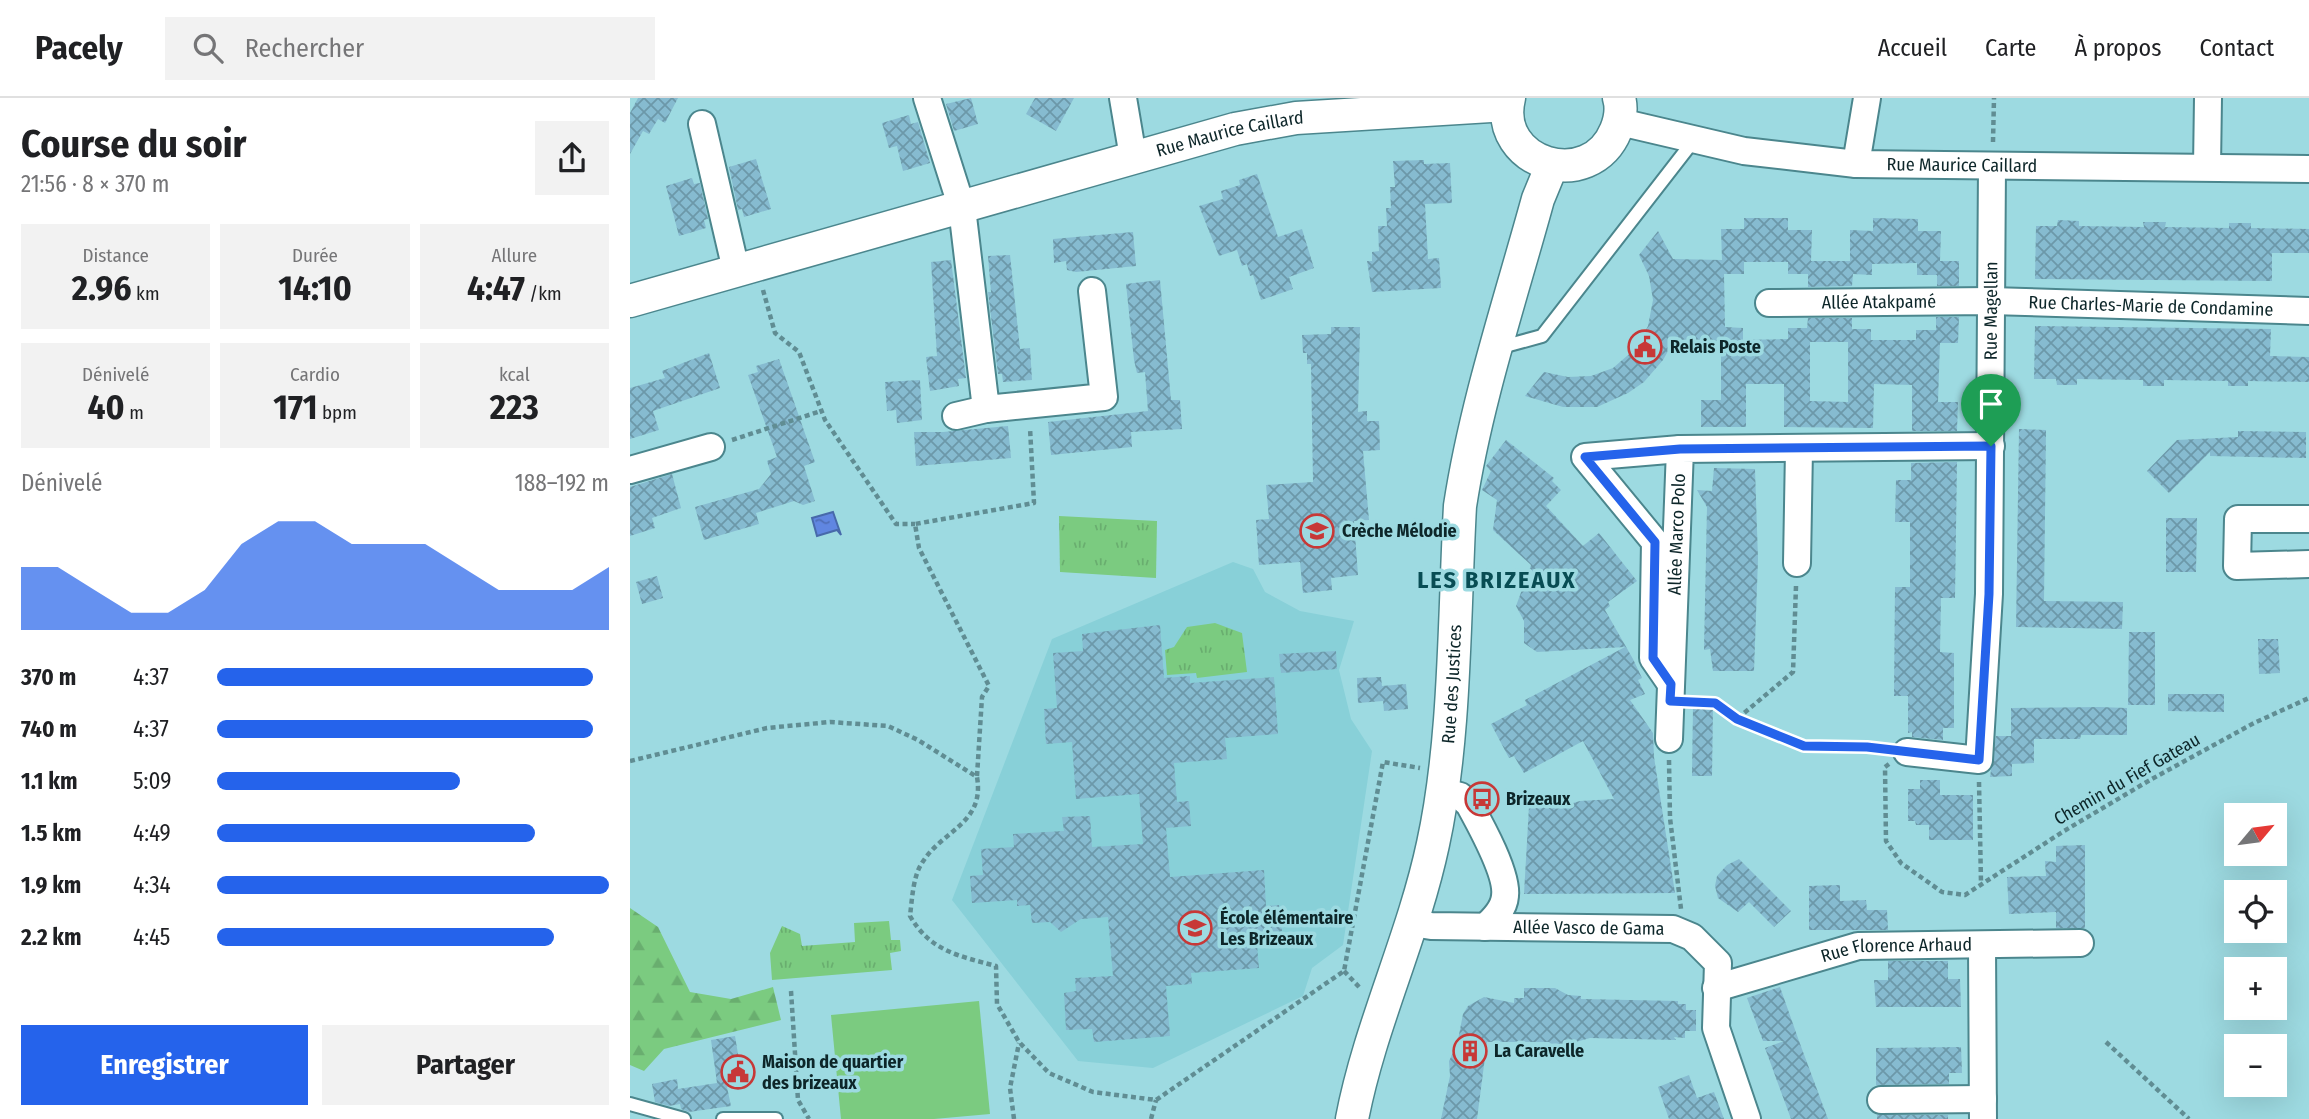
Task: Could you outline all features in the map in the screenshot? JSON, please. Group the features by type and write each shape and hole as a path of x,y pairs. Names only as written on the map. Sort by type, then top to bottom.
{"street":[{"path":"927,98 962,208 986,409"},
{"path":"1123,98 1133,157"},
{"path":"1856,164 1867,98"},
{"path":"2207,167 2208,98"},
{"path":"1508,102 1508,121 1524,150 1552,165 1578,164 1602,152 1613,139 1619,110"},
{"name":"Rue Maurice Caillard","path":"630,301 1235,129 1296,118 1508,102"},
{"name":"Rue Maurice Caillard","path":"1619,110 1694,140 1744,151 1856,164 2309,169"},
{"path":"702,124 745,267"},
{"name":"Rue des Justices","path":"1352,1119 1358,1086 1386,994 1412,923 1433,845 1444,782 1460,506 1474,426 1538,199 1552,165"},
{"name":"Rue Magellan","path":"1979,760 1989,594 1992,167"},
{"path":"956,416 986,409 1104,397 1092,291"},
{"name":"Allée Atakpamé","path":"1769,303 1991,301"},
{"name":"Rue Charles-Marie de Condamine","path":"1991,301 2309,311"},
{"name":"Allée Marco Polo","path":"1669,738 1680,449 1991,446"},
{"path":"630,470 711,447"},
{"path":"1671,693 1653,658 1655,542 1585,457 1680,449"},
{"path":"1797,564 1799,449"},
{"path":"2309,519 2238,519 2237,566 2309,564"},
{"path":"1907,752 1979,760"},
{"path":"1444,782 1469,804 1502,875 1506,894 1502,907 1485,927"},
{"name":"Allée Vasco de Gama","path":"1412,923 1485,927 1673,929 1692,937 1718,962 1716,1028 1747,1119"},
{"name":"Rue Florence Arhaud","path":"1716,988 1858,946 2080,943"},
{"path":"1881,1100 1983,1109 1982,945"}],"lane":[{"path":"1497,348 1542,337 1694,140"},
{"path":"630,1104 684,1119"},
{"path":"723,1119 776,1119"}],"path":[{"path":"1992,167 1994,98"},
{"path":"745,267 775,333 799,352 821,411 896,524 915,524 1034,503 1028,405"},
{"path":"711,447 821,411"},
{"path":"915,524 919,548 989,686 982,696 977,776 979,791 975,810 921,863 910,916 921,934 959,958 996,966 997,1004 1019,1042 1049,1073 1093,1092 1156,1100"},
{"path":"1737,719 1793,672 1797,564"},
{"path":"1671,693 1715,703 1737,719 1804,746 1867,747 1907,752"},
{"name":"Chemin du Fief Gateau","path":"1907,752 1885,767 1886,841 1901,863 1942,892 1965,895 2150,780 2254,723 2309,698"},
{"path":"630,761 767,728 830,722 888,726 918,740 977,776"},
{"path":"1669,738 1670,818 1681,932"},
{"path":"1979,760 1981,883"},
{"path":"1151,1119 1156,1100 1344,971 1383,762 1444,782"},
{"path":"791,991 798,1100 809,1119"},
{"path":"1014,1119 1010,1088 1019,1042"},
{"path":"2106,1042 2189,1119"}],"shaded area":[{"path":"1233,562 1253,569 1265,592 1300,611 1354,621 1339,670 1351,719 1372,751 1343,945 1312,968 1303,996 1153,1068 1078,1061 952,900 1052,639"}],"green space":[{"path":"1059,516 1157,521 1156,578 1060,572"},
{"path":"1215,623 1242,633 1247,672 1197,678 1196,673 1167,675 1165,650 1174,647 1187,627"},
{"path":"630,908 658,927 690,992 731,999 773,987 781,1020 664,1049 644,1071 630,1065"},
{"path":"889,921 891,940 900,940 901,951 890,953 892,970 772,980 770,953 782,926 800,934 802,946 855,942 854,923"},
{"path":"979,1001 990,1114 934,1119 841,1119 831,1015"}],"water":[{"path":"833,512 841,535 837,530 817,536 812,518"}],"building":[{"path":"638,98 678,98 665,123 658,119 649,134 643,131 630,154 630,113"},
{"path":"971,98 978,124 954,131 946,104"},
{"path":"1035,98 1074,98 1056,131 1026,114"},
{"path":"909,115 911,124 918,122 930,163 903,171 897,146 889,148 882,123"},
{"path":"756,159 771,209 744,217 742,209 738,210 729,167"},
{"path":"1424,160 1424,164 1450,163 1452,203 1425,204 1428,259 1439,258 1441,288 1372,292 1367,261 1372,261 1372,252 1379,251 1378,226 1387,226 1386,208 1391,208 1390,187 1395,187 1393,161"},
{"path":"1257,174 1278,237 1302,229 1314,268 1289,277 1293,289 1261,300 1253,275 1250,276 1247,264 1242,266 1237,250 1219,256 1199,206 1223,199 1221,191 1240,185 1239,180"},
{"path":"692,178 694,184 700,183 708,219 704,220 706,228 679,236 666,186"},
{"path":"1744,218 1788,218 1788,230 1812,230 1811,261 1850,261 1850,230 1873,231 1873,218 1918,219 1918,231 1941,231 1940,261 1959,261 1959,286 1937,286 1937,275 1917,275 1917,263 1872,264 1872,275 1853,274 1852,286 1808,287 1808,274 1788,274 1788,262 1744,262 1744,274 1724,274 1725,327 1743,328 1743,340 1788,339 1788,328 1807,328 1808,318 1852,318 1852,329 1871,329 1871,340 1916,340 1916,330 1936,330 1936,317 1959,317 1958,343 1940,343 1938,402 1958,402 1957,431 1912,431 1912,385 1874,384 1873,428 1784,427 1784,384 1746,384 1746,427 1701,427 1701,400 1721,400 1721,341 1673,342 1663,360 1644,382 1628,393 1597,407 1563,407 1525,396 1544,372 1568,377 1591,376 1613,368 1635,349 1648,326 1653,300 1649,276 1639,255 1658,231 1673,259 1722,260 1721,229 1744,229","holes":["1810,342 1848,342 1848,402 1810,401"]},
{"path":"2058,220 2079,221 2079,226 2144,227 2143,222 2166,222 2165,227 2229,228 2229,223 2251,223 2251,228 2309,229 2309,253 2272,253 2272,281 2035,279 2036,226 2057,226"},
{"path":"1133,232 1136,266 1076,272 1067,270 1066,261 1054,263 1053,239"},
{"path":"1010,255 1020,349 1030,348 1032,380 1003,382 1002,374 998,374 988,292 991,292 988,256"},
{"path":"951,260 966,378 958,379 959,386 930,391 926,357 937,356 931,262"},
{"path":"1160,280 1171,400 1180,400 1182,429 1131,432 1132,447 1051,455 1048,422 1148,411 1145,372 1137,373 1134,360 1126,284"},
{"path":"2035,326 2271,329 2270,356 2309,357 2309,382 2248,381 2248,386 2228,386 2228,381 2164,380 2164,386 2143,386 2143,380 2077,379 2077,385 2057,385 2056,379 2034,379"},
{"path":"1331,327 1360,327 1358,412 1367,411 1367,421 1379,421 1380,450 1363,451 1369,520 1354,521 1358,575 1331,578 1332,590 1303,593 1300,562 1259,565 1256,520 1269,519 1266,485 1313,482 1311,364 1307,364 1307,353 1303,353 1302,335 1331,334"},
{"path":"709,353 720,388 653,411 659,430 630,439 630,388 665,378 662,371"},
{"path":"779,359 815,462 804,466 815,501 803,505 794,501 756,513 759,524 704,540 695,507 759,489 771,474 767,461 777,457 748,375 758,372 756,366"},
{"path":"920,380 922,420 897,423 896,410 887,411 885,382"},
{"path":"1008,426 1011,458 916,466 914,432"},
{"path":"2019,429 2046,430 2044,601 2123,602 2122,629 2016,627"},
{"path":"2238,431 2306,432 2306,458 2210,456 2210,452 2169,493 2147,471 2177,440 2238,437"},
{"path":"1506,440 1554,478 1552,481 1561,490 1546,506 1583,546 1599,533 1637,581 1608,602 1610,606 1605,610 1642,678 1638,680 1645,694 1630,700 1653,733 1654,757 1675,893 1524,894 1529,806 1540,802 1559,807 1580,801 1614,799 1583,741 1524,773 1514,756 1509,758 1491,724 1527,705 1525,700 1625,647 1537,652 1524,643 1524,621 1516,606 1531,565 1493,530 1497,500 1482,490 1491,471 1486,466"},
{"path":"1957,462 1955,598 1941,598 1940,652 1954,653 1954,728 1943,728 1943,740 1912,737 1912,732 1908,733 1908,696 1894,696 1895,587 1910,587 1910,522 1895,522 1896,480 1911,480 1911,463"},
{"path":"1714,468 1755,469 1758,559 1754,671 1713,671 1710,649 1704,650 1707,507 1697,490 1712,491"},
{"path":"672,474 681,508 652,518 655,528 630,536 630,487"},
{"path":"2166,518 2197,518 2196,572 2166,572"},
{"path":"657,576 663,598 642,604 636,582"},
{"path":"1160,625 1164,678 1190,676 1190,683 1274,677 1278,734 1225,738 1227,759 1174,763 1177,802 1189,801 1191,826 1166,828 1170,877 1264,870 1266,906 1279,905 1282,931 1256,934 1259,968 1191,973 1192,984 1166,986 1170,1036 1094,1042 1092,1029 1066,1030 1064,993 1076,991 1075,978 1113,976 1108,917 1081,919 1061,932 1050,922 1032,923 1030,905 1017,906 1017,900 972,903 970,876 983,875 981,849 1014,847 1013,834 1064,831 1062,817 1090,816 1092,847 1143,844 1139,794 1076,799 1072,742 1046,744 1044,709 1057,708 1053,653 1083,651 1082,634"},
{"path":"2129,632 2155,632 2155,705 2128,705"},
{"path":"2258,639 2278,639 2280,673 2259,674"},
{"path":"1336,651 1337,669 1281,673 1279,654"},
{"path":"1381,677 1382,686 1406,684 1408,709 1384,711 1383,701 1358,703 1357,678"},
{"path":"2168,694 2224,694 2224,712 2168,711"},
{"path":"1693,707 1713,708 1712,776 1692,776"},
{"path":"2011,708 2127,708 2127,735 2034,739 2034,763 2012,764 2012,776 1990,777 1996,736 2011,736"},
{"path":"1920,780 1940,780 1940,795 1973,795 1973,840 1929,840 1929,825 1916,825 1915,821 1908,821 1908,789 1920,789"},
{"path":"2085,845 2085,928 2056,928 2056,912 2009,914 2007,877 2046,876 2045,861 2056,862 2056,846"},
{"path":"1739,859 1791,911 1774,927 1749,902 1738,912 1718,898 1715,886 1717,876 1727,865"},
{"path":"1840,885 1840,901 1866,900 1867,910 1887,910 1888,930 1809,930 1809,886"},
{"path":"1888,961 1948,961 1948,979 1960,979 1961,1007 1876,1007 1874,980 1888,980"},
{"path":"1780,987 1828,1119 1791,1119 1765,1048 1784,1041 1763,1041 1747,998"},
{"name":"La Caravelle","path":"1524,988 1555,988 1568,995 1581,996 1581,999 1678,1001 1678,1004 1686,1004 1686,1010 1696,1010 1696,1031 1685,1031 1685,1038 1674,1037 1676,1040 1590,1038 1562,1046 1553,1046 1549,1042 1487,1042 1477,1119 1441,1119 1450,1076 1449,1061 1457,1045 1463,1014 1468,1006 1484,997 1514,1003 1514,998 1524,998"},
{"name":"Maison de quartier des brizeaux","path":"735,1036 739,1060 749,1058 752,1083 727,1087 731,1106 689,1112 681,1109 680,1104 669,1106 655,1102 652,1084 677,1079 678,1089 717,1083 711,1040"},
{"path":"1961,1047 1962,1073 1949,1073 1949,1084 1876,1085 1876,1048"},
{"path":"1689,1075 1697,1098 1714,1092 1724,1119 1669,1119 1658,1087"},
{"path":"1877,1115 1948,1115 1948,1119 1877,1119"}],"place":[{"name":"Relais Poste","path":"1645,347"},
{"name":"Crèche Mélodie","path":"1317,531"},
{"name":"Brizeaux","path":"1482,799"},
{"name":"École élémentaire Les Brizeaux","path":"1195,928"},
{"name":"La Caravelle","path":"1470,1051"},
{"name":"Maison de quartier des brizeaux","path":"738,1072"}],"district":[{"name":"LES BRIZEAUX","path":"1497,580"}],"route":[{"path":"1991,446 1989,594 1979,760 1867,747 1804,746 1737,719 1715,703 1670,701 1671,684 1653,658 1655,542 1585,457 1680,449 1991,446"}]}
